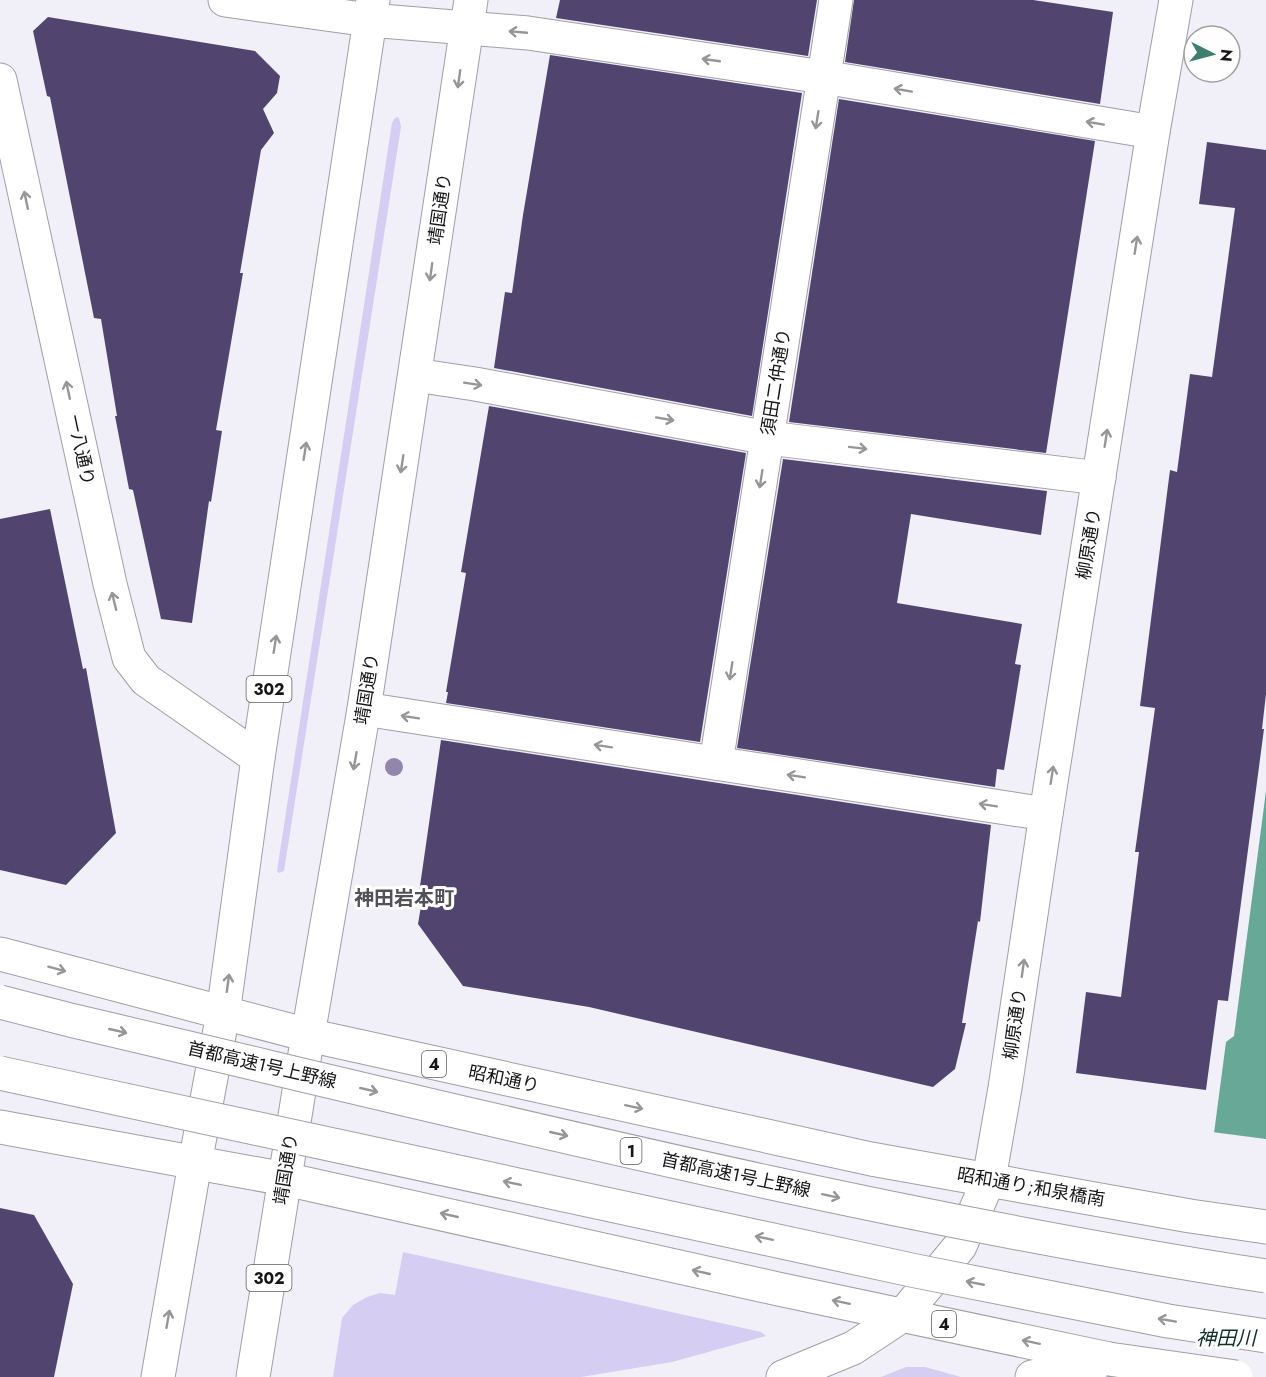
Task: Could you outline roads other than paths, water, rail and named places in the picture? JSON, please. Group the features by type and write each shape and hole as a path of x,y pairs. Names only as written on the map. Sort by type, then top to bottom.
{"main road":[{"path":"225,0 469,14 528,33 823,77 1153,132"},
{"name":"須田二仲通り","path":"716,763 836,0"},
{"name":"柳原通り","path":"783,1377 853,1347 903,1316 960,1246 990,1179 1153,132 1176,0"},
{"name":"302","path":"158,1377 223,1014 258,758 371,10"},
{"name":"靖国通り","path":"253,1377 308,1035 364,709 469,14"},
{"name":"一八通り","path":"0,80 110,584 129,658 146,680 258,758"},
{"path":"415,375 768,438 1099,478"},
{"path":"364,709 1046,814"},
{"name":"昭和通り","path":"0,954 308,1035 872,1159"},
{"name":"首都高速1号上野線","path":"0,1002 721,1172 928,1216 1177,1263 1266,1276"},
{"path":"0,1007 70,1020"},
{"path":"0,1073 916,1271 1168,1320 1266,1336"},
{"name":"4","path":"0,1127 285,1179 778,1289 1109,1359 1236,1377"},
{"name":"昭和通り;和泉橋南","path":"872,1159 1190,1216 1266,1227"},
{"path":"1032,1377 1109,1359"}],"water":[{"name":"神田川","path":"1266,791 1266,1377 1182,1377 1226,1042 1234,1036"}],"district":[{"name":"神田岩本町","path":"404,898"}]}
